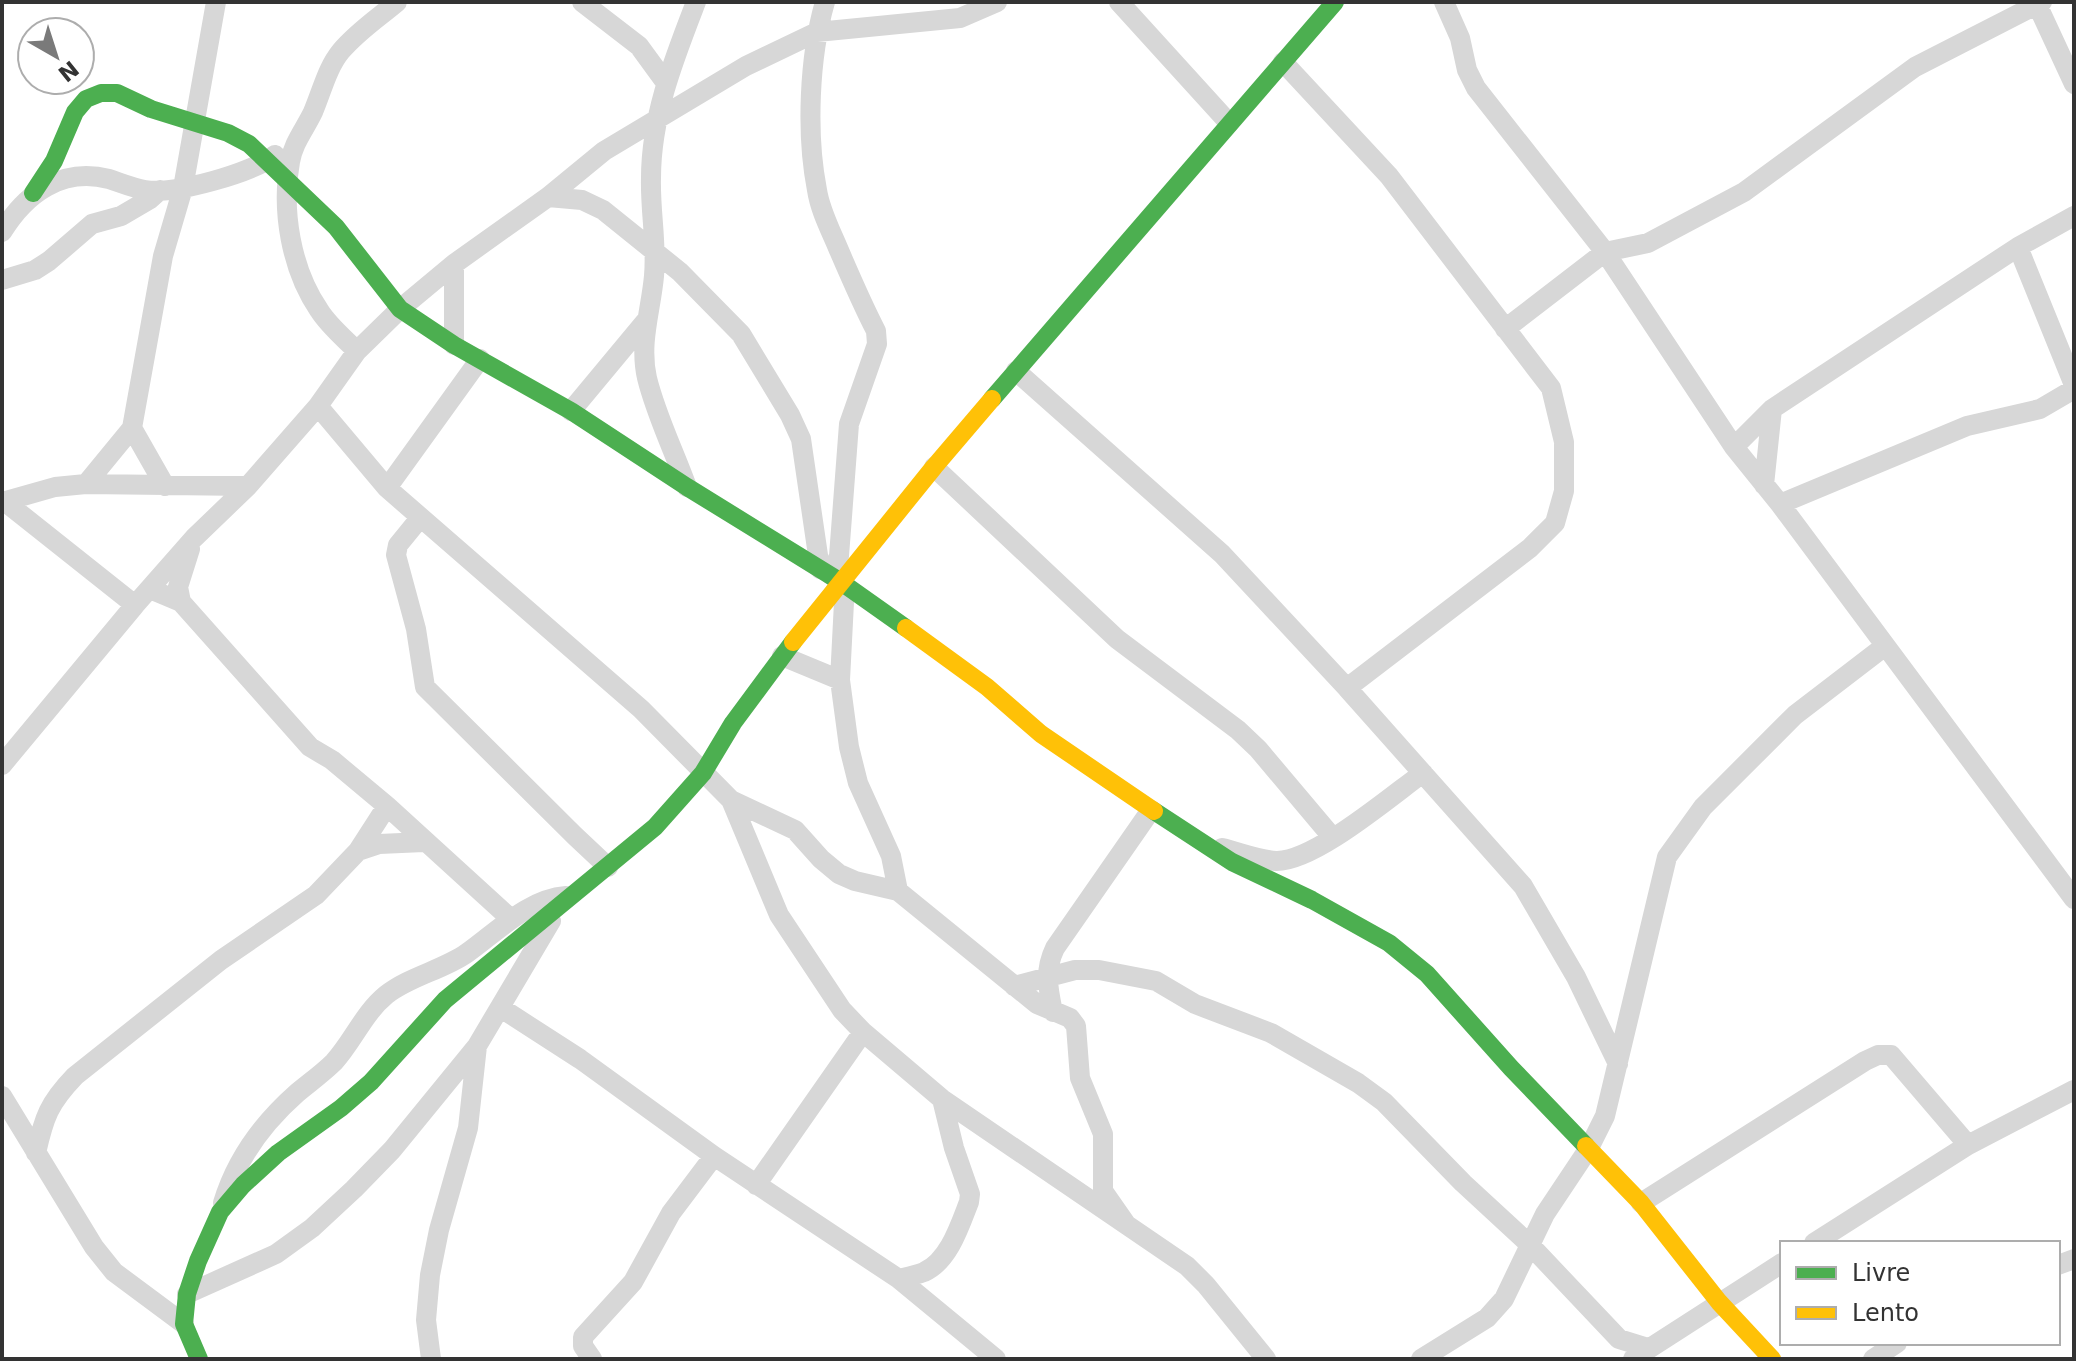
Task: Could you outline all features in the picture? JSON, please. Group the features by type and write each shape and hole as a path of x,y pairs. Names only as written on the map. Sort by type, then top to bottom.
{"street":[{"path":"86,484 132,428 163,256 183,188 216,2"},
{"path":"582,2 639,46 666,83"},
{"path":"687,487 647,377 645,322 656,250 651,175 658,118 666,83 696,2"},
{"path":"825,2 812,71 812,152 817,191 824,216 876,331 877,344 849,424 839,556 832,579"},
{"path":"2,765 135,605 194,538 248,486 318,406 357,351 400,309 454,264 548,197 604,151 746,66 817,32 960,18 997,2"},
{"path":"1119,2 1229,123"},
{"path":"220,1212 243,1185 278,1153 341,1108 371,1082 445,1000 655,827 703,773 733,723 782,656 832,579 934,467 1335,2"},
{"path":"1444,2 1460,38 1467,70 1476,88 1605,252 1734,447 1780,504 2074,899"},
{"path":"357,351 318,309 300,272 290,235 290,161 299,134 313,113 320,88 339,53 393,3"},
{"path":"1505,329 1605,252 1648,243 1744,192 1915,67 2038,3 2074,84"},
{"path":"1283,62 1389,176 1551,388 1564,442 1564,491 1555,523 1530,548 1347,688"},
{"path":"2,232 54,161 75,112 86,99 101,93 117,93 151,109 228,133 249,144 336,227 400,309 454,345 571,411 832,579 987,687 1041,734 1202,843 1232,862 1312,900 1389,943 1427,974 1511,1068 1641,1203 1719,1302 1772,1359"},
{"path":"33,193 59,180 84,175 148,191 183,188 250,170 268,160 299,134"},
{"path":"2,280 35,270 92,224 121,216 160,190"},
{"path":"548,197 582,200 603,210 656,250 741,334 790,415 801,439 806,461 810,511 832,579 844,602 840,680 849,747 858,783 891,856 898,891"},
{"path":"1734,447 1772,409 2018,247 2074,216"},
{"path":"1780,504 1967,426 2040,409 2074,387 2018,247"},
{"path":"454,264 454,345"},
{"path":"571,411 645,322"},
{"path":"387,488 480,359"},
{"path":"1016,371 1222,554 1347,688 1523,886 1576,977 1618,1064"},
{"path":"318,406 387,488 641,709 731,800 795,830 839,874 898,891 1037,1004 1070,1018 1076,1026 1080,1078 1103,1134 1103,1191 1126,1224"},
{"path":"1764,485 1772,409"},
{"path":"132,428 165,486"},
{"path":"934,467 1117,639 1238,730 1258,749 1333,838"},
{"path":"3,502 55,487 86,484 248,486"},
{"path":"3,502 135,605"},
{"path":"420,518 398,545 396,555 416,629 425,687 608,867"},
{"path":"181,602 178,587 194,538"},
{"path":"150,589 181,602 262,691 296,734 387,806 511,919"},
{"path":"1427,1358 1496,1310 1545,1214 1589,1148 1605,1116 1667,857 1703,807 1795,715 1885,646"},
{"path":"782,656 840,680"},
{"path":"1202,843 1277,861 1297,857 1333,838 1423,773"},
{"path":"731,800 779,915 835,999 863,1032 942,1099 1187,1266 1266,1359"},
{"path":"36,1153 44,1118 54,1098 75,1076 221,960 316,895 358,851 387,806"},
{"path":"1053,1012 1047,963 1151,810"},
{"path":"358,851 379,844 424,842"},
{"path":"199,1359 184,1324 187,1294 231,1178 267,1123 335,1061 376,1004 389,992 457,959 511,919 555,897 567,901"},
{"path":"187,1294 276,1254 312,1228 392,1150 477,1046 567,901"},
{"path":"1014,986 1075,970 1099,970 1156,981 1195,1004 1271,1033 1358,1083 1384,1102 1529,1244 1619,1339 1640,1353 1780,1264"},
{"path":"501,1008 580,1059 756,1185 899,1279 996,1359"},
{"path":"756,1185 863,1032"},
{"path":"431,1359 426,1320 430,1275 439,1230 468,1128 477,1046"},
{"path":"1641,1203 1878,1055 1891,1055 1968,1145"},
{"path":"1817,1241 1968,1145 2074,1090"},
{"path":"2,1096 80,1226 114,1272 184,1324"},
{"path":"899,1279 926,1272 939,1262 969,1202 970,1194 942,1099"},
{"path":"592,1359 583,1346 583,1337 633,1282 671,1213 714,1156"},
{"path":"1503,1219 1545,1214"},
{"path":"1873,1359 1894,1345"}],"traffic: fast":[{"path":"992,399 1335,2"},
{"path":"33,193 54,161 75,112 86,99 101,93 117,93 151,109 228,133 249,144 336,227 400,309 454,345 571,411 841,582 906,628"},
{"path":"199,1359 184,1324 187,1294 220,1212 243,1185 278,1153 341,1108 371,1082 445,1000 655,827 703,773 733,723 793,642"},
{"path":"1154,811 1232,862 1312,900 1389,943 1427,974 1586,1146"}],"traffic: slow":[{"path":"793,642 992,399"},
{"path":"906,628 987,687 1041,734 1154,811"},
{"path":"1586,1146 1641,1203 1719,1302 1772,1359"}]}
